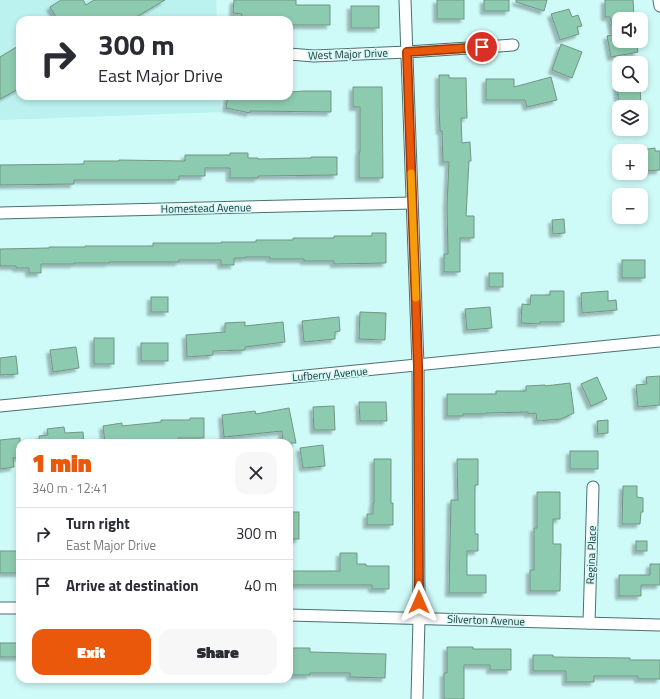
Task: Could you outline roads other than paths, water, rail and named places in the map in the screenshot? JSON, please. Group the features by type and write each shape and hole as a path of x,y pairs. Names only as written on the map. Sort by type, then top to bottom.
{"street":[{"path":"405,0 418,366 419,618 417,699"},
{"path":"659,0 660,6"},
{"name":"West Major Drive","path":"293,54 314,56 513,45"},
{"name":"Homestead Avenue","path":"0,213 412,203"},
{"name":"Lufberry Avenue","path":"0,406 660,341"},
{"name":"Regina Place","path":"589,623 593,487"},
{"path":"0,608 16,608"},
{"name":"Silverton Avenue","path":"293,615 660,625"}]}
